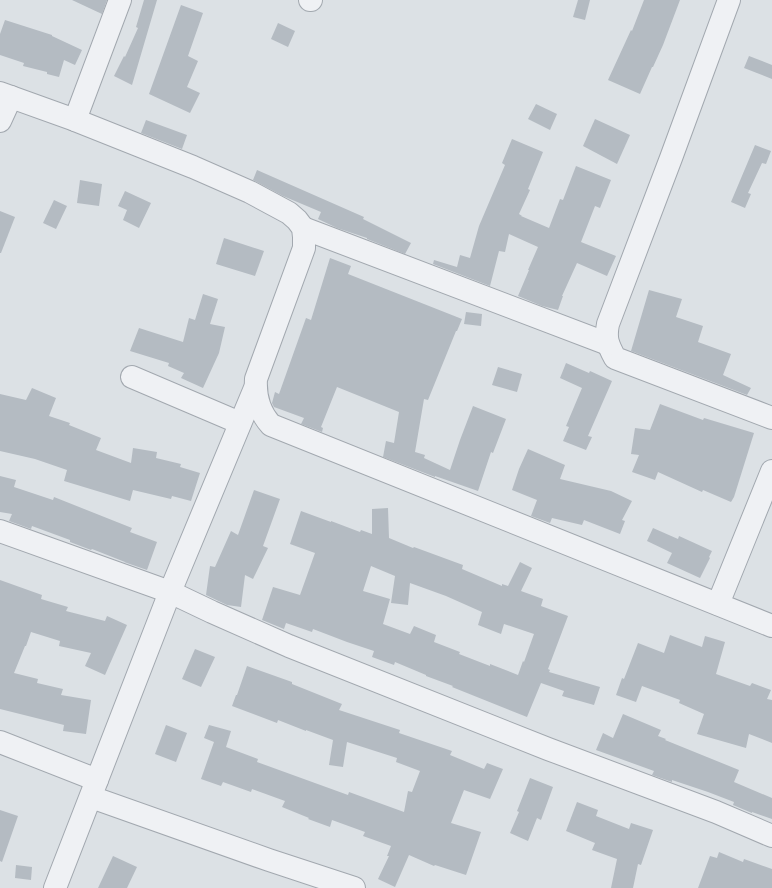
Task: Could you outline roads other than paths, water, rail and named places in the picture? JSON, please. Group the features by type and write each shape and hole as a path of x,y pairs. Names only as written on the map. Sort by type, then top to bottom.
{"street":[{"path":"75,120 120,0"},
{"path":"730,0 608,324 606,334 608,344 615,358 772,418"},
{"path":"0,121 6,95 75,120 193,167 250,192 289,213 298,220 303,228 304,237 304,248 258,371 255,388 170,592 55,888"},
{"path":"303,228 608,344"},
{"path":"132,377 240,423"},
{"path":"255,388 261,411 271,425 772,626"},
{"path":"718,604 772,471"},
{"path":"0,531 170,592 289,646 548,749 716,812 772,836"},
{"path":"0,742 94,789 255,855 354,888"}]}
